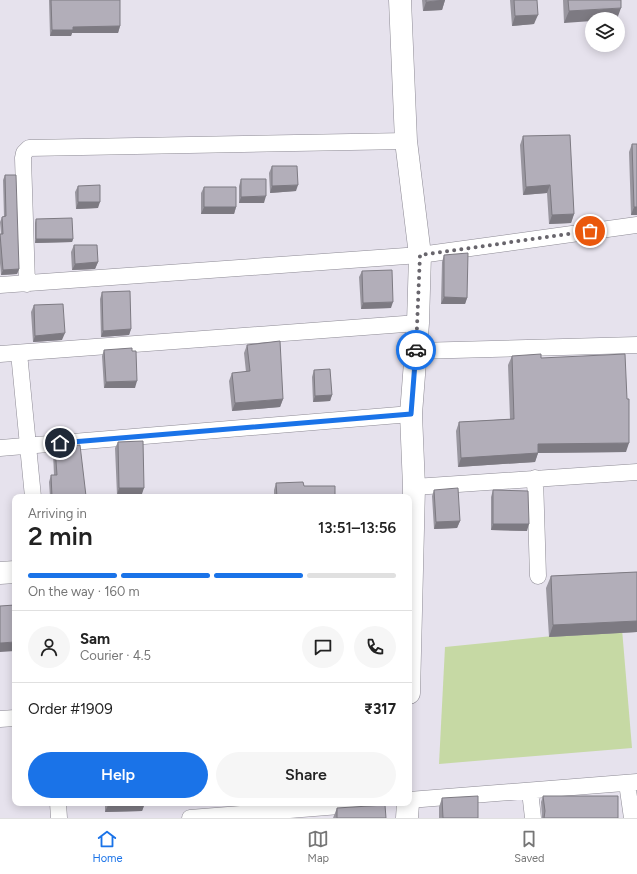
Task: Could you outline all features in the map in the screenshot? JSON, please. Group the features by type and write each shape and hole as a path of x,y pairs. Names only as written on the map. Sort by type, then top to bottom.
{"street":[{"path":"400,0 406,141 420,255 418,323 411,414 414,487 412,512"},
{"path":"27,284 23,158 24,152 29,148 406,141"},
{"path":"0,285 246,266 420,255 637,225"},
{"path":"0,354 418,323"},
{"path":"416,351 637,345"},
{"path":"19,353 33,494"},
{"path":"0,448 411,414"},
{"path":"414,487 637,472"},
{"path":"535,478 538,576"},
{"path":"0,573 12,572"},
{"path":"0,718 12,718"},
{"path":"412,802 632,782 632,818"},
{"path":"530,791 533,818"},
{"path":"58,806 59,818"},
{"path":"190,818 340,806"},
{"path":"407,818 408,806"}],"green space":[{"path":"622,629 632,748 439,764 445,647"}],"building":[{"path":"51,0 120,0 120,26 73,27 73,30 52,30"},
{"path":"426,0 445,0 426,2"},
{"path":"514,0 537,0 538,15 515,16"},
{"path":"568,0 621,0 621,8 569,11"},
{"path":"570,135 574,214 552,215 550,185 526,187 523,136"},
{"path":"632,144 637,144 637,207 634,207"},
{"path":"272,166 297,166 298,185 272,186"},
{"path":"5,175 16,175 19,269 3,270 0,234 3,234 2,217 6,216"},
{"path":"241,179 266,179 266,196 241,197"},
{"path":"100,185 100,202 78,202 78,186"},
{"path":"204,187 236,187 236,207 204,207"},
{"path":"72,218 73,239 36,239 36,219"},
{"path":"74,245 97,245 98,262 75,264"},
{"path":"468,253 467,298 444,297 444,255"},
{"path":"392,270 393,302 363,303 362,271"},
{"path":"130,291 131,329 103,331 102,292"},
{"path":"63,304 65,333 35,336 34,305"},
{"path":"280,341 283,399 235,403 232,373 250,371 247,345"},
{"path":"132,348 132,351 136,351 137,381 106,382 104,350"},
{"path":"541,354 541,358 625,354 627,399 629,399 629,443 538,444 538,453 461,458 459,422 514,419 512,356"},
{"path":"330,369 332,395 315,396 314,370"},
{"path":"143,441 144,488 119,488 118,442"},
{"path":"80,445 86,494 52,494 51,475 57,475 55,447"},
{"path":"303,482 304,486 335,486 335,494 277,494 276,483"},
{"path":"458,488 460,521 436,522 434,490"},
{"path":"493,490 528,491 529,524 493,524"},
{"path":"637,572 637,621 553,625 551,576"},
{"path":"12,605 12,642 0,643 0,606"},
{"path":"478,796 478,818 443,818 442,798"},
{"path":"543,796 618,796 618,818 544,818 545,811"},
{"path":"385,806 386,818 337,818 337,808"}],"way so far":[{"path":"416,350 420,255 590,231"}],"route":[{"path":"60,443 411,414 416,350"}]}
